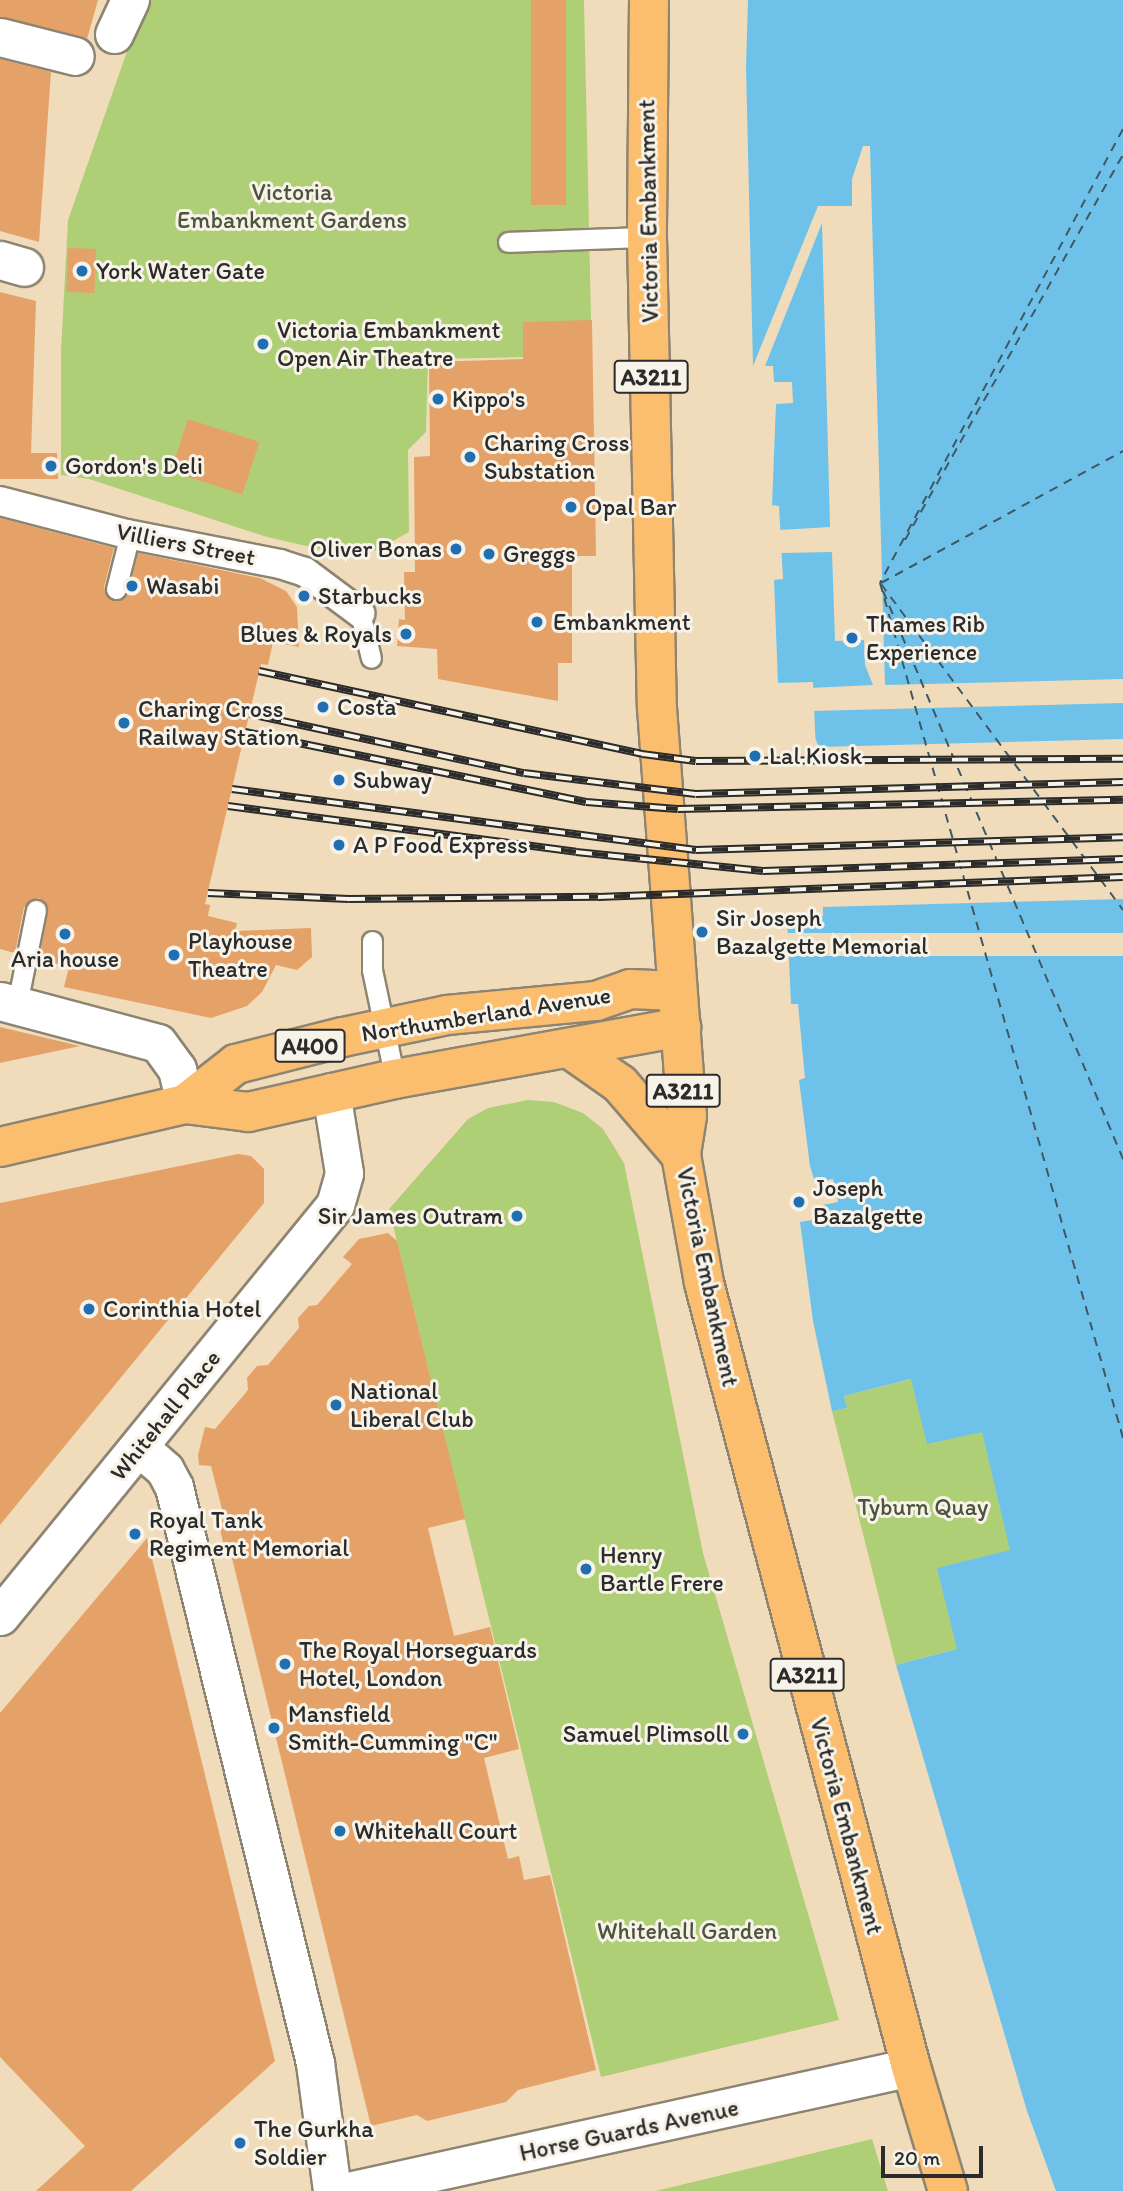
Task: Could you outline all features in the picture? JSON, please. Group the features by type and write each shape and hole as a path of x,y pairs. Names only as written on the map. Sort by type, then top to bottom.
{"main road":[{"name":"Victoria Embankment","path":"649,0 648,237 657,708 679,1009 681,1073 687,1116 681,1155 704,1283 911,2067 948,2191"},
{"name":"Northumberland Avenue","path":"186,1104 236,1064 447,1015 596,1001 630,989 679,1009"},
{"name":"Northumberland Avenue","path":"0,1147 186,1104 248,1112 395,1079 570,1049 679,1009"},
{"path":"331,1092 343,1037"},
{"path":"570,1049 620,1084 681,1155"}],"street":[{"path":"114,34 130,0"},
{"path":"0,37 75,56"},
{"name":"Villiers Street","path":"0,501 130,534 280,564 304,572 360,613"},
{"path":"8,1002 158,1043 177,1069 186,1104"},
{"name":"Whitehall Place","path":"0,1616 140,1448 335,1205 344,1172 331,1092"},
{"path":"140,1448 165,1470 174,1487 315,2063 332,2191"},
{"name":"Horse Guards Avenue","path":"348,2191 911,2067"}],"lane":[{"path":"508,242 648,237"},
{"path":"116,589 130,534"},
{"path":"360,613 372,658"},
{"path":"8,1002 36,910"},
{"path":"372,941 372,970 395,1079"}],"green space":[{"name":"Victoria Embankment Gardens","path":"145,0 584,0 594,454 534,357 428,359 426,432 408,450 409,532 375,551 350,556 267,537 89,479 61,475 61,351 68,220"},
{"name":"Whitehall Garden","path":"528,1100 554,1102 583,1113 603,1129 624,1163 703,1553 839,2020 601,2077 389,1209 468,1119 488,1108"},
{"name":"Tyburn Quay","path":"912,1379 982,1431 1011,1550 957,1649 896,1665 832,1411 847,1408 844,1396"},
{"path":"872,2139 888,2191 656,2191 722,2175"}],"water":[{"path":"748,0 1123,0 1123,2191 1056,2191 1027,2111 896,1665 957,1649 937,1568 1010,1550 982,1432 927,1444 911,1379 844,1396 847,1408 832,1411 813,1321 800,1222 819,1219 818,1206 838,1202 833,1179 815,1182 810,1166 799,1080 805,1078 798,1004 791,1004 787,918 823,916 813,682 778,683 774,580 783,579 779,506 772,505 776,404 793,403 792,382 774,382 773,366 753,366 746,67"}],"pier":[{"path":"863,146 870,146 885,685 1123,679 1123,703 811,711 810,688 873,685 865,665 864,640 835,641 832,552 780,553 779,530 830,527 822,223 765,366 753,366 818,206 852,206 852,179"},
{"path":"811,729 819,747 1123,739 1123,899 823,907 823,915 784,917 820,913"},
{"path":"785,933 1123,933 1123,956 785,956"}],"building":[{"path":"0,0 98,0 87,39 0,17"},
{"path":"531,0 566,0 566,205 531,205"},
{"path":"0,59 51,72 39,242 0,231"},
{"name":"York Water Gate","path":"68,248 96,249 94,293 66,292"},
{"path":"0,292 36,301 31,453 57,453 58,479 0,479"},
{"path":"592,320 596,556 572,556 572,663 558,663 558,701 438,679 437,649 397,646 399,619 405,620 404,572 415,572 414,457 430,456 429,362 523,359 523,322"},
{"path":"188,419 259,442 242,494 171,471"},
{"name":"Charing Cross Railway Station","path":"0,518 114,548 104,587 112,601 128,593 138,553 260,578 286,591 297,607 299,647 273,642 268,665 261,664 205,904 210,905 208,916 237,923 235,931 311,928 312,957 297,970 276,965 262,992 247,1006 211,1018 64,987 69,967 39,959 48,912 39,898 24,907 15,953 0,949"},
{"path":"0,1027 80,1046 0,1063"},
{"name":"Corinthia Hotel","path":"238,1154 251,1156 264,1169 264,1203 0,1525 0,1203"},
{"name":"Whitehall Court","path":"388,1233 397,1241 465,1519 428,1528 454,1636 490,1627 519,1749 484,1758 508,1859 519,1856 524,1880 550,1875 596,2070 518,2090 506,2102 427,2121 417,2115 371,2126 229,1546 223,1542 219,1525 224,1517 211,1466 199,1465 198,1455 205,1427 215,1429 248,1390 247,1378 257,1366 268,1365 299,1328 298,1318 309,1306 317,1305 352,1264 343,1257 359,1239"},
{"path":"147,1538 275,2061 131,2191 36,2191 85,2146 0,2057 0,1713"}],"ferry route":[{"path":"1123,129 880,583 1123,1438"},
{"path":"905,540 1123,155"},
{"path":"881,583 1123,451"},
{"path":"881,584 1123,910"},
{"path":"883,591 1123,1159"}],"railway":[{"path":"259,671 642,754 696,761 1123,759"},
{"path":"250,714 524,773 696,794 1123,782"},
{"path":"245,732 586,802 678,809 1123,800"},
{"path":"232,789 696,850 1123,837"},
{"path":"228,806 576,852 763,871 1123,859"},
{"path":"208,893 349,899 598,897 1123,877"}],"place":[{"name":"York Water Gate","path":"82,271"},
{"name":"Victoria Embankment Open Air Theatre","path":"263,344"},
{"name":"Kippo's","path":"438,399"},
{"name":"Charing Cross Substation","path":"470,457"},
{"name":"Gordon's Deli","path":"51,466"},
{"name":"Opal Bar","path":"571,507"},
{"name":"Oliver Bonas","path":"456,549"},
{"name":"Greggs","path":"489,554"},
{"name":"Wasabi","path":"132,586"},
{"name":"Starbucks","path":"304,596"},
{"name":"Embankment","path":"537,622"},
{"name":"Blues & Royals","path":"406,634"},
{"name":"Thames Rib Experience","path":"852,638"},
{"name":"Costa","path":"323,707"},
{"name":"Charing Cross Railway Station","path":"124,723"},
{"name":"Lal Kiosk","path":"755,756"},
{"name":"Subway","path":"339,780"},
{"name":"A P Food Express","path":"339,845"},
{"name":"Sir Joseph Bazalgette Memorial","path":"702,932"},
{"name":"Aria house","path":"65,934"},
{"name":"Playhouse Theatre","path":"174,955"},
{"name":"Joseph Bazalgette","path":"799,1202"},
{"name":"Sir James Outram","path":"517,1216"},
{"name":"Corinthia Hotel","path":"89,1309"},
{"name":"National Liberal Club","path":"336,1405"},
{"name":"Royal Tank Regiment Memorial","path":"135,1534"},
{"name":"Henry Bartle Frere","path":"586,1569"},
{"name":"The Royal Horseguards Hotel, London","path":"285,1664"},
{"name":"Mansfield Smith-Cumming \"C\"","path":"274,1728"},
{"name":"Samuel Plimsoll","path":"743,1734"},
{"name":"Whitehall Court","path":"340,1831"},
{"name":"The Gurkha Soldier","path":"240,2143"}]}
